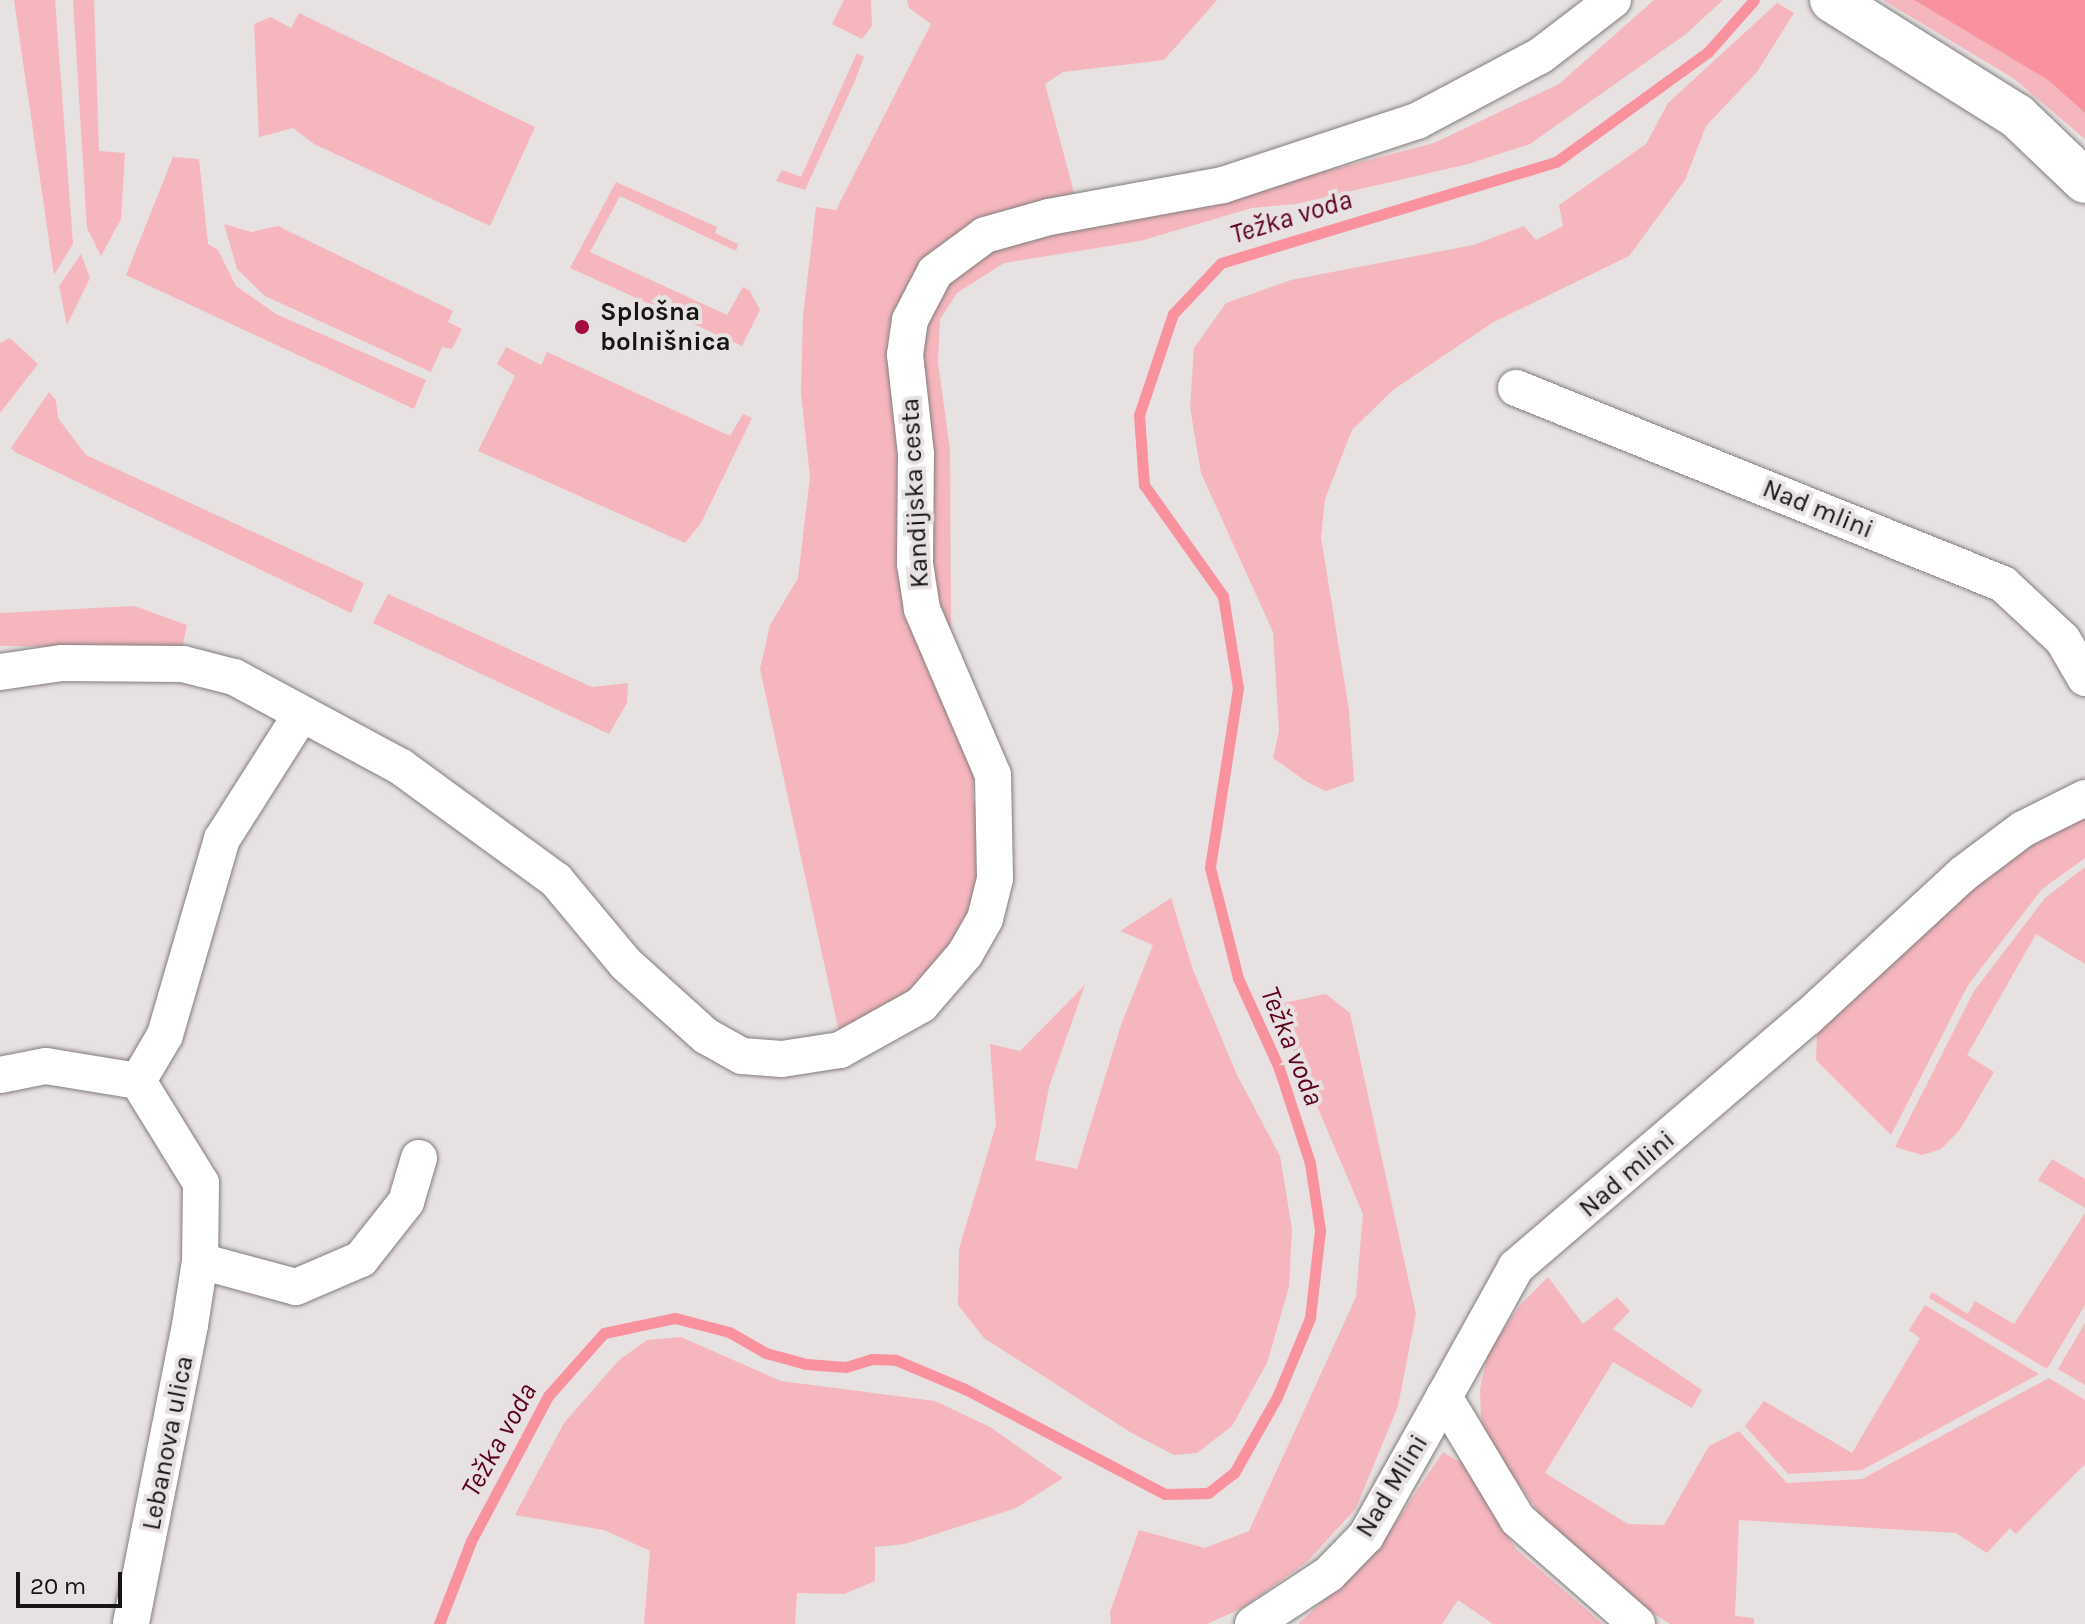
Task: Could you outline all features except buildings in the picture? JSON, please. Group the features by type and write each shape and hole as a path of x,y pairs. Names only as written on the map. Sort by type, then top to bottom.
{"main road":[{"path":"1832,0 2017,116 2085,181"}],"street":[{"name":"Kandijska cesta","path":"0,672 62,663 183,664 234,677 300,716 401,767 556,880 668,1007 742,1056 782,1059 840,1050 921,1005 965,954 985,919 995,879 993,775 922,609 915,564 916,454 905,355 910,320 935,272 985,235 1049,217 1223,185 1417,121 1540,56 1613,0"},
{"name":"Nad mlini","path":"1516,388 2003,584 2063,640 2085,678"},
{"path":"0,1075 46,1066 138,1081 165,1035 222,839 300,716"},
{"name":"Nad mlini","path":"1637,1624 1518,1520 1444,1397 1516,1267 1807,1018 1963,874 2023,829 2085,798"},
{"name":"Lebanova ulica","path":"131,1624 200,1261 201,1183 138,1081"},
{"path":"200,1261 296,1287 361,1259 406,1202 419,1158"},
{"name":"Nad Mlini","path":"1253,1624 1329,1574 1366,1536 1444,1397"}],"shaded area":[{"path":"14,0 55,0 73,244 54,275"},
{"path":"73,0 94,0 99,151 125,153 121,219 101,256 87,228"},
{"path":"844,0 871,0 872,26 862,39 832,24"},
{"path":"907,0 1217,0 1164,60 1063,72 1045,84 1076,200 907,304 908,562 973,763 973,801 986,833 981,889 927,982 841,1041 760,669 770,625 798,578 810,477 801,393 803,316 816,207 836,210 931,24 909,8"},
{"path":"1654,0 1723,0 1686,34 1530,144 1468,164 1296,204 1252,208 1140,241 1004,263 957,293 940,319 938,362 950,450 951,636 926,583 913,344 926,301 978,250 1250,191 1434,143 1559,84"},
{"path":"1883,0 1914,0 2048,80 2085,113 2085,139 2013,78"},
{"path":"1914,0 2085,0 2085,113 2048,80"},
{"path":"1777,3 1794,13 1757,72 1706,126 1685,180 1629,256 1492,323 1393,390 1352,430 1325,499 1321,537 1349,710 1354,781 1326,791 1307,782 1273,758 1279,731 1273,632 1201,473 1190,407 1194,348 1226,303 1291,280 1473,245 1524,226 1536,240 1563,226 1559,205 1646,144 1668,103"},
{"path":"299,13 535,127 490,226 314,144 293,128 259,137 254,24 271,17 291,28"},
{"path":"857,53 864,57 805,190 776,181 782,170 801,177"},
{"path":"173,157 199,159 208,244 218,250 236,286 276,314 426,380 414,409 126,275"},
{"path":"616,182 717,227 715,233 738,244 736,251 620,196 590,252 727,315 743,287 750,291 760,310 742,346 570,268"},
{"path":"224,224 251,232 278,226 453,311 448,322 462,329 452,349 442,347 431,372 265,296 237,269"},
{"path":"81,254 90,278 67,325 59,286"},
{"path":"10,338 38,364 0,413 0,343"},
{"path":"506,347 541,365 547,352 730,436 743,414 752,418 701,523 685,543 478,451 515,376 497,364"},
{"path":"49,392 56,400 58,418 86,455 364,583 351,613 15,452 11,448"},
{"path":"388,594 592,687 628,683 627,703 609,734 373,623"},
{"path":"134,606 187,625 182,648 0,646 0,613"},
{"path":"2085,814 2085,858 2042,889 1968,985 1891,1135 1816,1060 1817,1035 1826,1020 2001,864"},
{"path":"2085,867 2085,964 2036,934 1967,1055 1994,1072 1959,1131 1941,1149 1922,1155 1895,1147 1974,991 2045,898"},
{"path":"1171,898 1193,970 1237,1075 1280,1156 1292,1229 1289,1287 1267,1363 1232,1426 1197,1453 1174,1455 1130,1432 984,1338 958,1305 959,1249 996,1125 990,1044 1020,1051 1085,985 1049,1087 1035,1160 1077,1169 1121,1025 1153,945 1120,931"},
{"path":"1326,994 1350,1013 1416,1314 1398,1406 1356,1508 1307,1562 1242,1608 1207,1624 1111,1624 1110,1612 1139,1530 1205,1548 1249,1531 1356,1297 1363,1214 1274,1005"},
{"path":"2052,1159 2085,1179 2085,1208 2038,1180"},
{"path":"2085,1213 2085,1305 2047,1369 1929,1298 1932,1292 1968,1314 1975,1301 2014,1324"},
{"path":"1548,1277 1583,1324 1617,1297 1630,1311 1613,1329 1702,1390 1692,1408 1613,1362 1545,1473 1628,1524 1664,1525 1709,1446 1739,1431 1787,1483 1862,1479 2049,1378 2085,1400 2085,1464 2016,1534 2010,1528 1987,1553 1956,1533 1739,1520 1735,1616 1754,1618 1754,1624 1670,1624 1606,1583 1557,1538 1494,1449 1481,1419 1480,1389 1488,1352 1521,1304"},
{"path":"1925,1305 2039,1374 1862,1470 1788,1474 1745,1426 1764,1401 1852,1453 1920,1338 1909,1330"},
{"path":"2085,1323 2085,1385 2058,1369"},
{"path":"681,1337 781,1381 935,1401 990,1427 1063,1478 1016,1508 905,1544 875,1547 875,1581 844,1594 797,1593 795,1624 644,1624 650,1551 604,1530 515,1515 564,1423 619,1360 647,1340"},
{"path":"1443,1452 1463,1464 1516,1549 1603,1624 1493,1624 1458,1600 1442,1624 1298,1624 1373,1556"}],"waterway":[{"name":"Težka voda","path":"439,1624 471,1541 548,1396 604,1333 675,1318 729,1332 766,1353 806,1364 846,1367 872,1359 896,1360 965,1389 1165,1494 1208,1493 1234,1473 1277,1397 1310,1318 1320,1230 1310,1163 1279,1068 1238,978 1210,867 1238,688 1223,596 1144,485 1139,415 1173,314 1221,263 1556,162 1708,52 1754,0"}],"place":[{"name":"Splošna bolnišnica","path":"582,327"}]}
